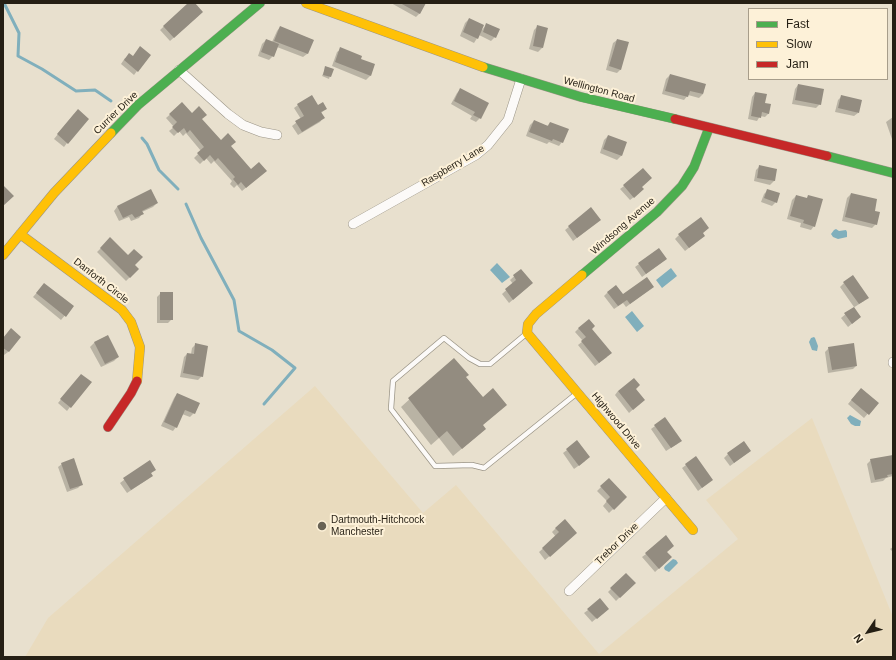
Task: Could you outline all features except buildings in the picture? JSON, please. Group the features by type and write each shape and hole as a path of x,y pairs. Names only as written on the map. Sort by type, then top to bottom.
{"street":[{"name":"Currier Drive","path":"3,255 54,194 138,105 260,3"},
{"name":"Wellington Road","path":"306,3 457,58 521,79 617,107 893,173"},
{"path":"179,70 223,110 243,125 261,132 276,134"},
{"name":"Raspberry Lane","path":"353,224 476,155 488,145 500,132 508,120 521,79"},
{"name":"Windsong Avenue","path":"528,328 536,314 657,212 682,186 694,167 709,128"},
{"name":"Danforth Circle","path":"20,234 122,310 131,322 140,347 137,382 108,427"},
{"name":"Highwood Drive","path":"528,328 577,392 693,530"},
{"name":"Trebor Drive","path":"569,591 666,498"}],"lane":[{"path":"528,328 490,364 480,364 468,358 444,338 393,381 391,409 436,466 472,465 484,468 577,392"}],"shaded area":[{"name":"Dartmouth-Hitchcock Manchester","path":"315,386 423,513 456,485 599,654 738,539 706,500 812,418 893,617 893,657 25,657 48,618"}],"water":[{"path":"836,229 839,231 846,230 847,237 838,239 833,237 831,234"},
{"path":"497,263 510,277 502,283 490,270"},
{"path":"671,268 677,276 662,288 656,280"},
{"path":"632,311 644,326 637,332 625,317"},
{"path":"814,337 818,346 817,351 812,350 809,342 811,338"},
{"path":"850,415 861,421 860,426 851,424 847,418"},
{"path":"673,559 678,563 669,572 665,570 665,566"}],"waterway":[{"path":"4,3 19,33 18,56 42,69 76,91 95,90 111,101"},
{"path":"142,138 147,144 159,170 178,189"},
{"path":"186,204 201,238 234,300 239,331 272,350 295,368 264,404"}],"traffic: fast":[{"path":"111,133 138,105 260,3"},
{"path":"483,67 581,97 675,119"},
{"path":"582,275 657,212 682,186 694,167 709,128"},
{"path":"827,156 893,173"}],"traffic: slow":[{"path":"306,3 483,67"},
{"path":"3,255 54,193 111,133"},
{"path":"20,234 122,310 131,322 140,347 137,381"},
{"path":"582,275 536,314 528,324 527,333 693,530"}],"traffic: jam":[{"path":"675,119 827,156"},
{"path":"108,427 131,393 137,381"}],"place":[{"name":"Dartmouth-Hitchcock Manchester","path":"322,526"}]}
